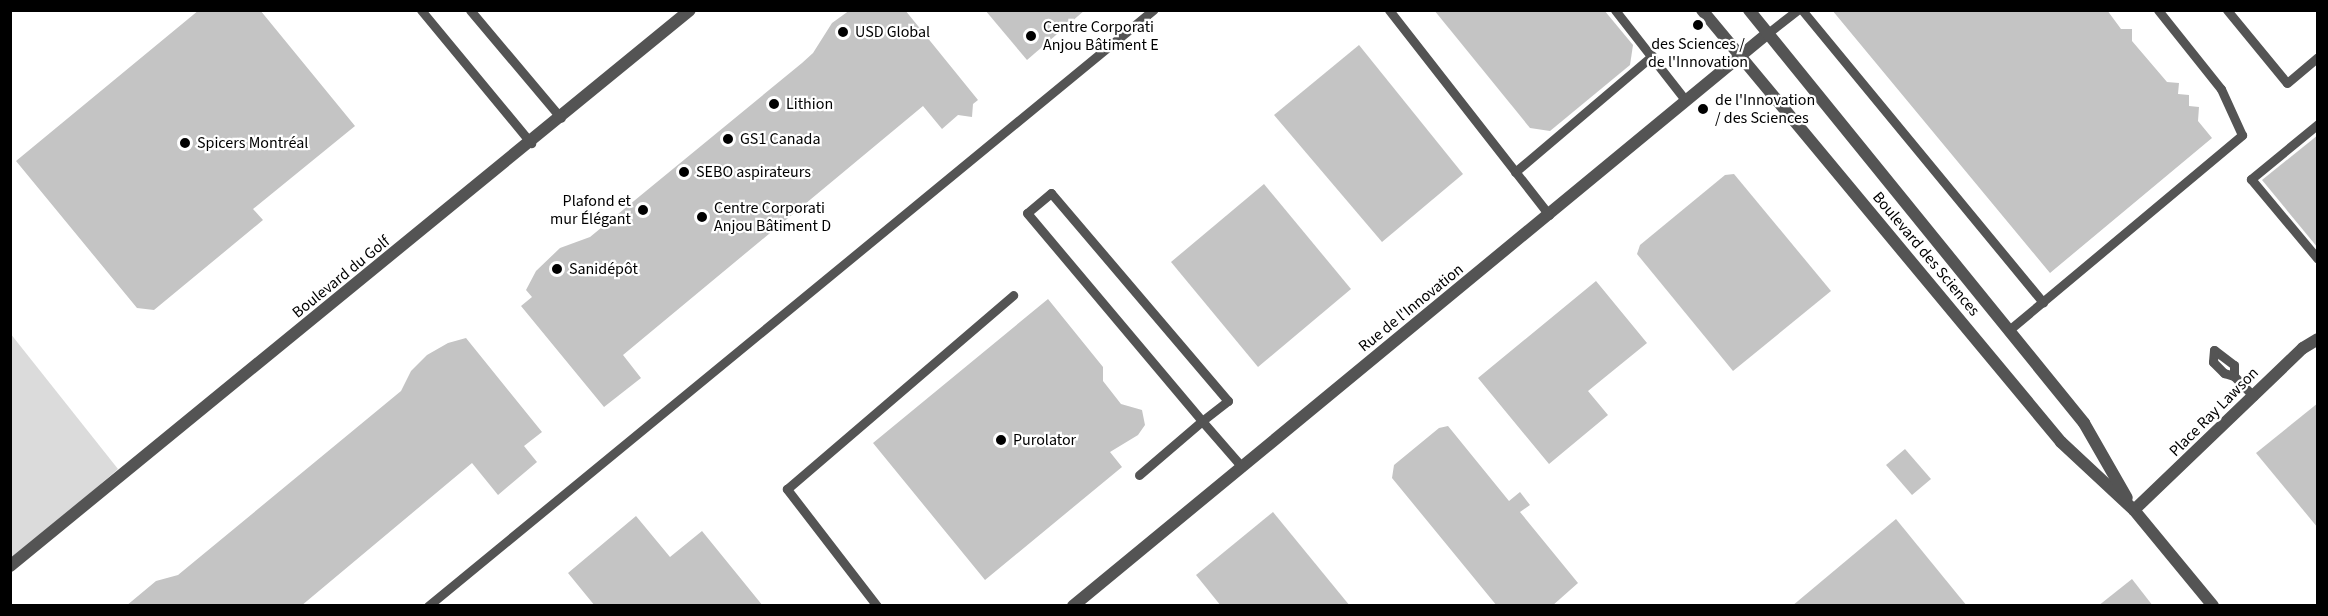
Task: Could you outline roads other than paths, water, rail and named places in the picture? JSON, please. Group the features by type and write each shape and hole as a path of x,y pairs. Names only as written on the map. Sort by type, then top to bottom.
{"street":[{"name":"Boulevard du Golf","path":"10,566 531,143 690,10"},
{"name":"Boulevard des Sciences","path":"1702,10 2061,442 2134,510 2213,606"},
{"name":"Boulevard des Sciences","path":"1749,10 2084,423 2134,510"},
{"name":"Rue de l'Innovation","path":"1073,606 1768,33"},
{"name":"Place Ray Lawson","path":"2134,510 2303,348 2318,339"}],"lane":[{"path":"421,10 531,143"},
{"path":"470,10 561,118"},
{"path":"428,606 1153,10"},
{"path":"1389,10 1549,215"},
{"path":"1616,10 1686,101"},
{"path":"1768,33 1797,10"},
{"path":"1802,10 2043,302"},
{"path":"2008,330 2242,135 2221,89 2158,10"},
{"path":"2227,10 2287,83 2318,57"},
{"path":"1515,172 1652,56"},
{"path":"2318,124 2251,179 2318,259"},
{"path":"1139,476 1202,421 1228,401 1051,193 1027,213 1202,421 1242,467"},
{"path":"877,606 787,489 1013,295"},
{"path":"2208,342 2214,351 2234,365 2234,376 2253,396"}],"place":[{"name":"des Sciences / de l'Innovation","path":"1698,25"},
{"name":"USD Global","path":"843,32"},
{"name":"Centre Corporati Anjou Bâtiment E","path":"1031,36"},
{"name":"Lithion","path":"774,104"},
{"name":"de l'Innovation / des Sciences","path":"1703,109"},
{"name":"GS1 Canada","path":"728,139"},
{"name":"Spicers Montréal","path":"185,143"},
{"name":"SEBO aspirateurs","path":"684,172"},
{"name":"Plafond et mur Élégant","path":"643,210"},
{"name":"Centre Corporati Anjou Bâtiment D","path":"702,217"},
{"name":"Sanidépôt","path":"557,269"},
{"name":"Purolator","path":"1001,440"}]}
